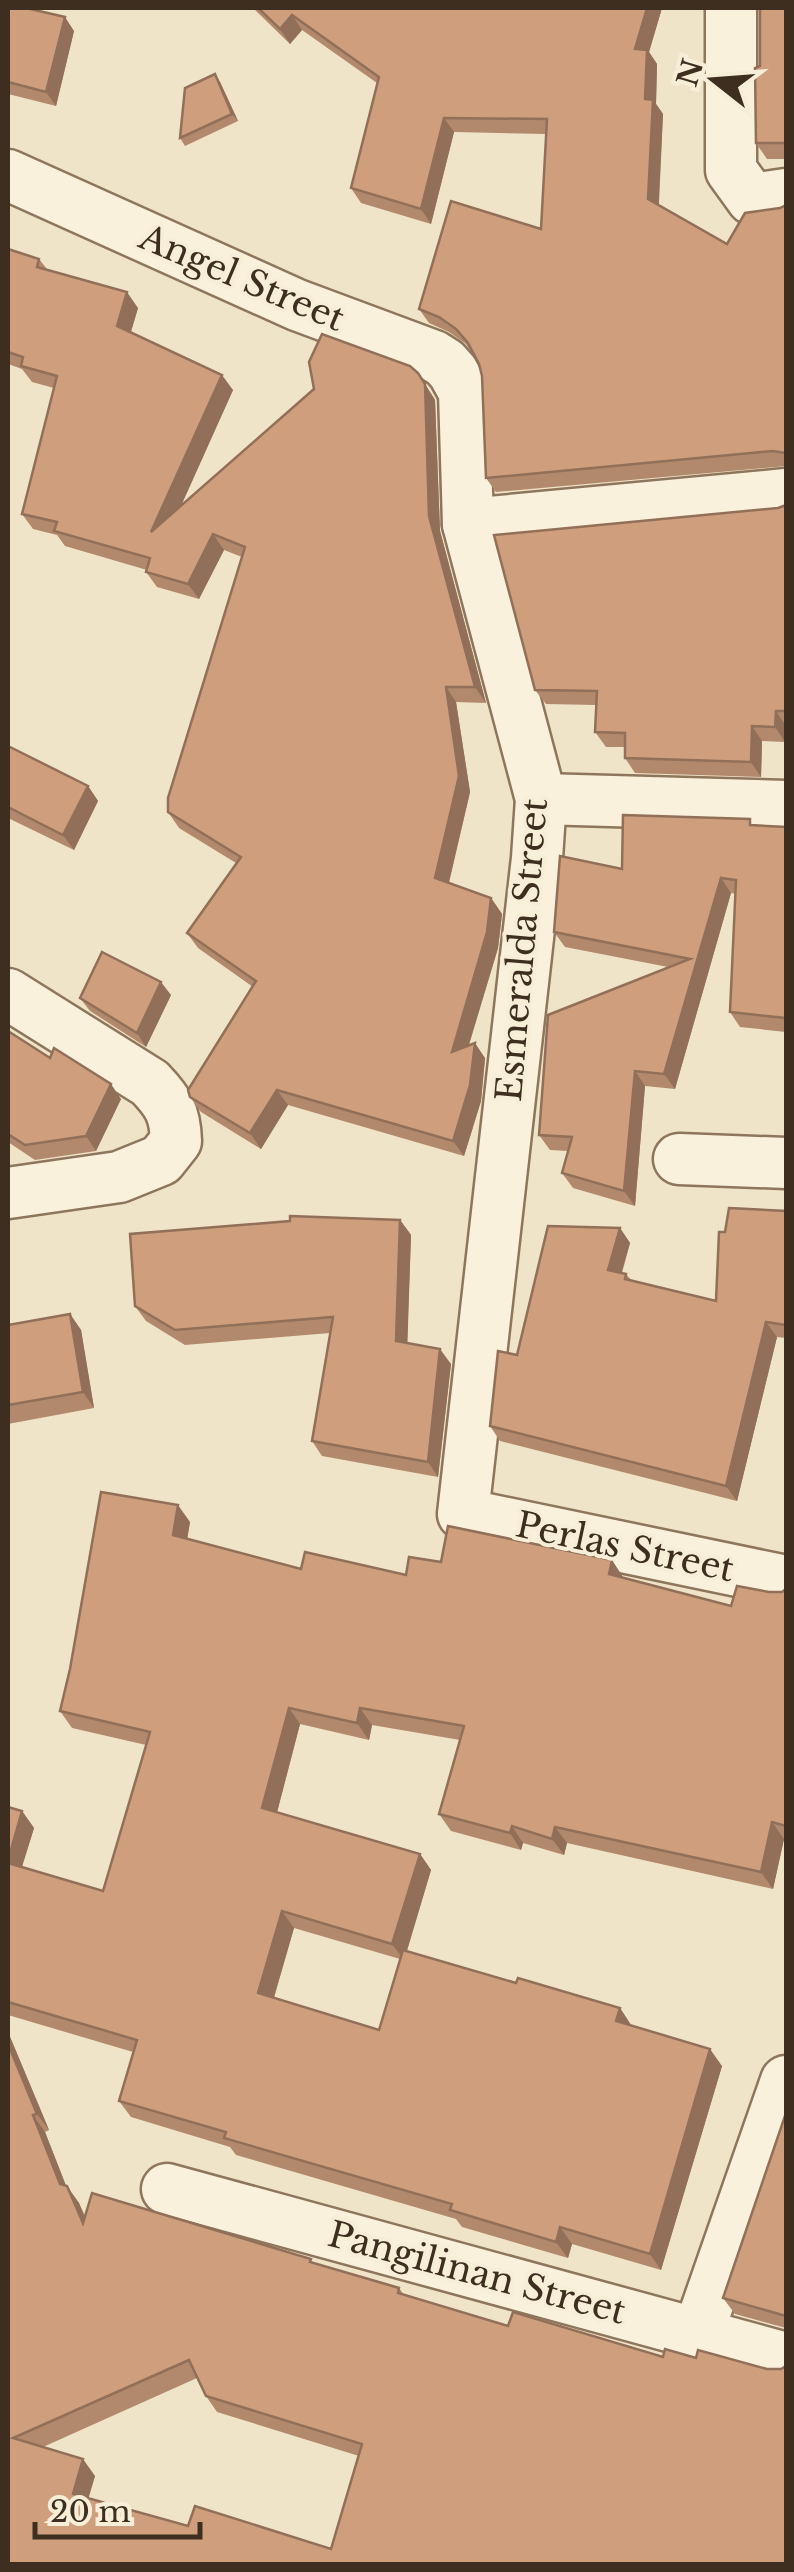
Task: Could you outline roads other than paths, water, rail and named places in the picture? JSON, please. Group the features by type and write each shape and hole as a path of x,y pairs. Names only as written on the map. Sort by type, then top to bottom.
{"street":[{"path":"731,8 732,170 752,199 786,194"},
{"name":"Angel Street","path":"8,175 297,306 434,356 453,372 464,392"},
{"name":"Esmeralda Street","path":"464,392 468,524 541,799 464,1514"},
{"path":"468,524 786,494"},
{"path":"541,799 786,806"},
{"path":"8,994 150,1084 176,1118 176,1140 161,1160 118,1177 8,1193"},
{"path":"679,1159 786,1162"},
{"name":"Perlas Street","path":"464,1514 786,1581"},
{"path":"698,2334 786,2081"},
{"name":"Pangilinan Street","path":"167,2189 786,2358"}]}
